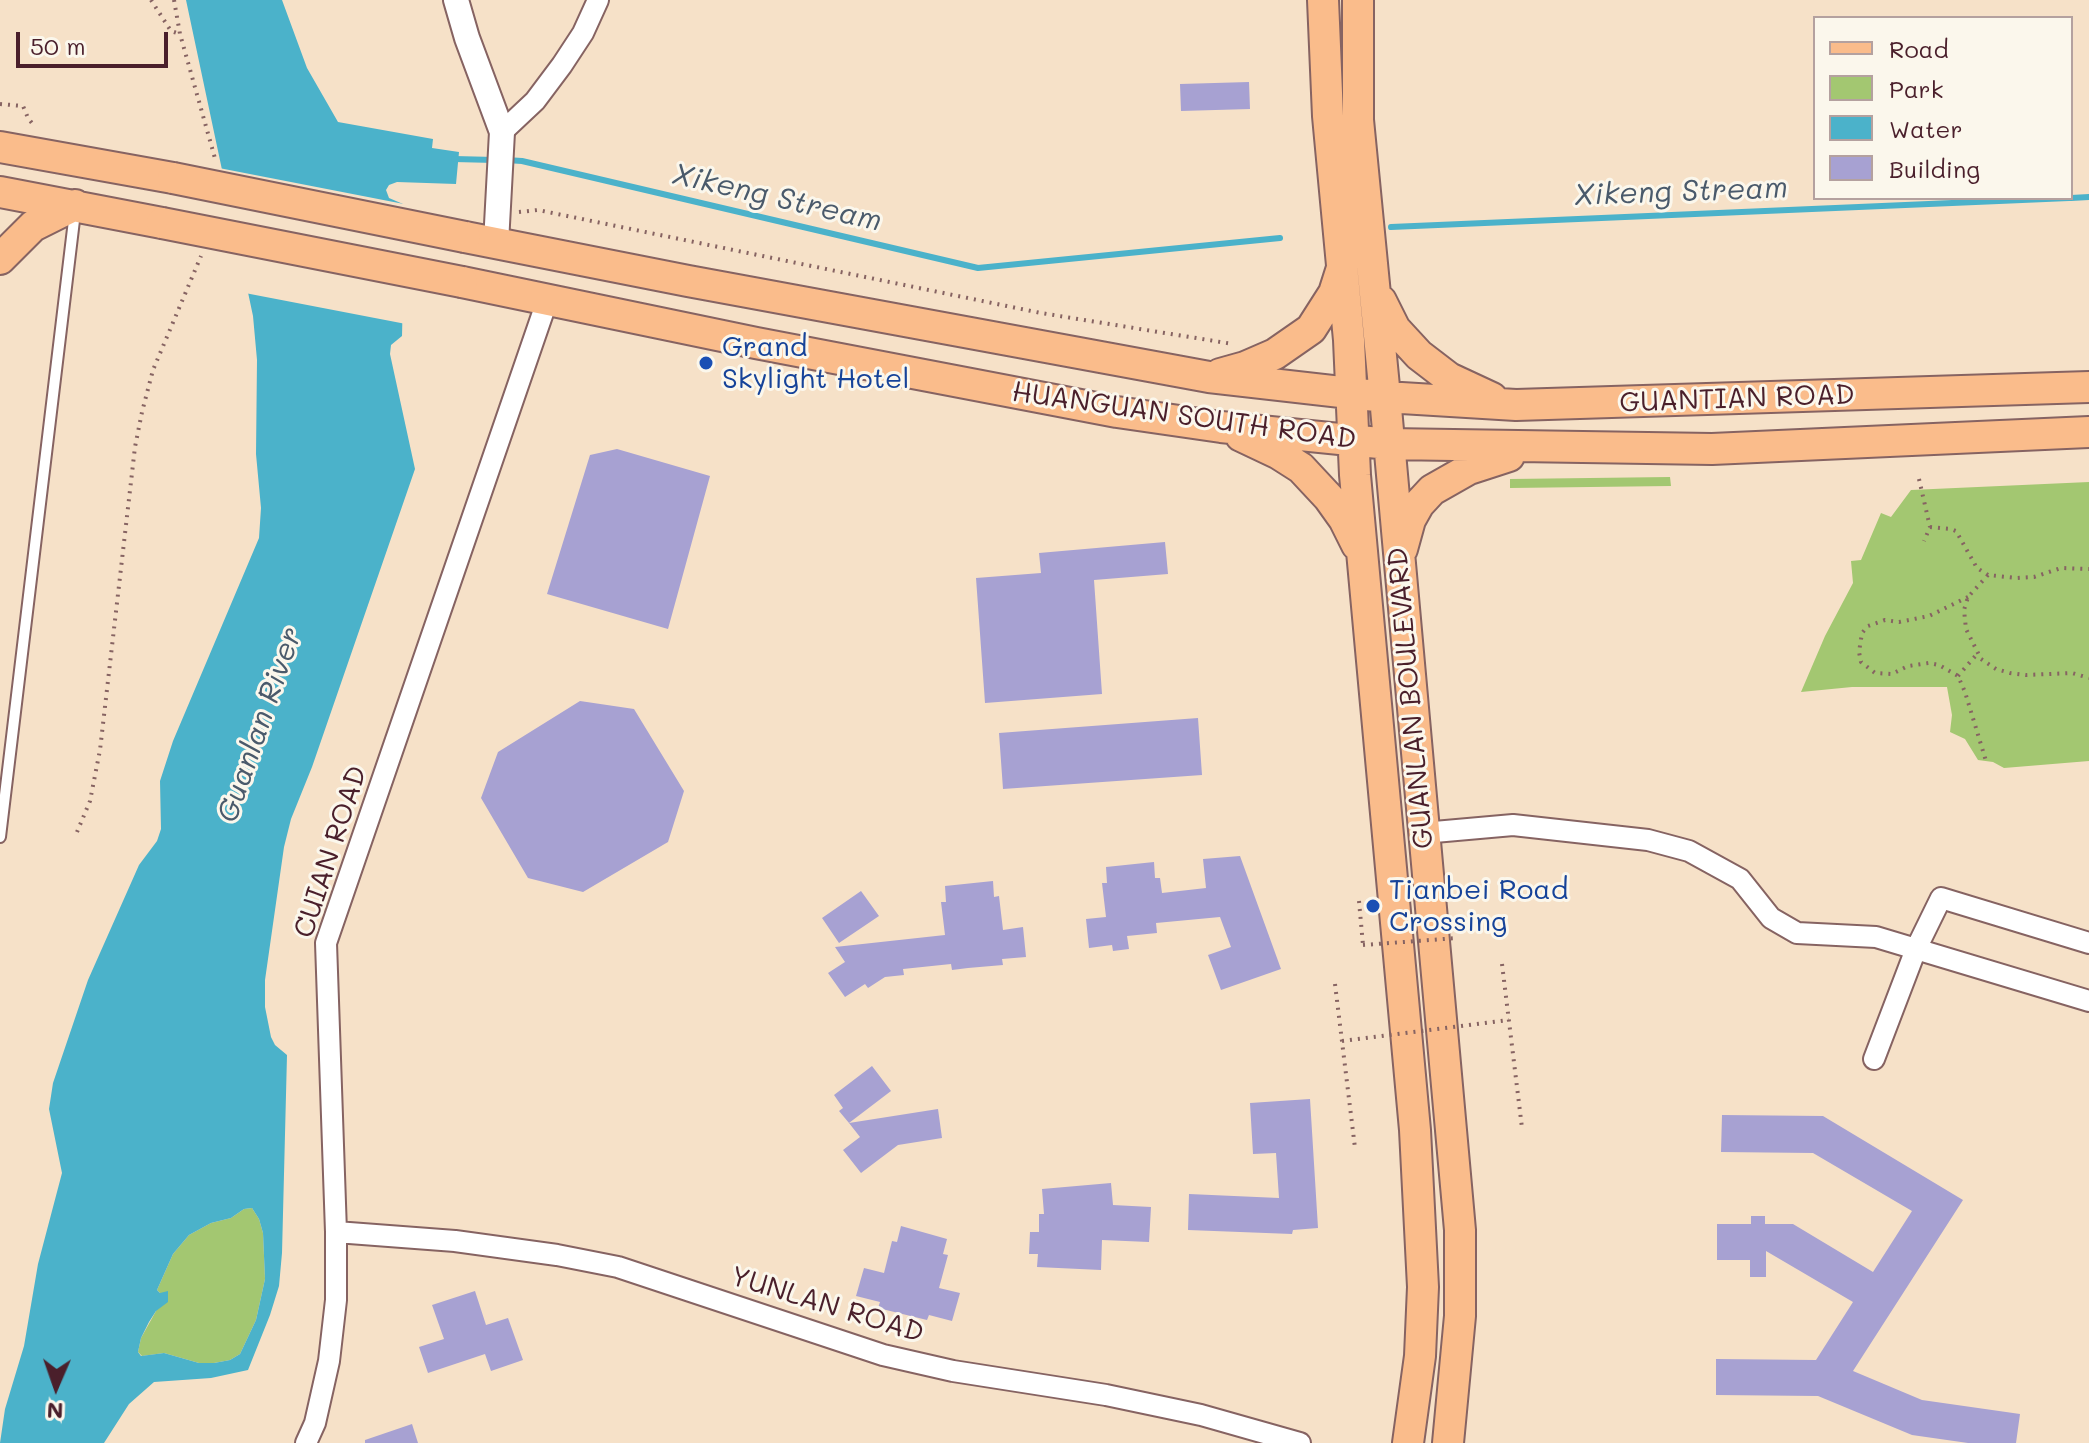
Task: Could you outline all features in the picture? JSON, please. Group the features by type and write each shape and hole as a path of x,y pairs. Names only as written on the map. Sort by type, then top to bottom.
{"main road":[{"name":"GUANLAN BOULEVARD","path":"1323,0 1328,116 1343,266 1353,440 1421,1221 1423,1287 1420,1356 1408,1443"},
{"name":"GUANLAN BOULEVARD","path":"1358,0 1358,120 1460,1230 1460,1316 1448,1443"},
{"path":"0,147 169,178 158,222 0,192"},
{"name":"HUANGUAN SOUTH ROAD","path":"169,178 688,281 1209,377 1385,397"},
{"path":"0,259 33,226 75,205"},
{"name":"HUANGUAN SOUTH ROAD","path":"158,222 1117,412 1221,427 1389,444"},
{"path":"1209,377 1245,367 1275,354 1311,329 1334,293 1343,266"},
{"path":"1373,282 1395,329 1419,355 1449,378 1477,393 1516,405"},
{"name":"GUANTIAN ROAD","path":"1385,397 1516,405 2089,387"},
{"path":"1710,399 1712,449"},
{"path":"1221,427 1279,454 1301,468 1344,519 1363,561"},
{"name":"GUANTIAN ROAD","path":"1389,444 1712,449 2089,432"},
{"path":"1399,567 1410,520 1432,490 1460,474 1495,460 1553,448"}],"street":[{"path":"456,0 502,139 496,243"},
{"path":"502,139 562,65 583,33 598,0"},
{"name":"CUIAN ROAD","path":"306,1443 315,1423 329,1361 336,1300 326,943 547,301"},
{"path":"1423,833 1513,825 1648,840 1689,851 1740,879 1771,918 1797,933 1876,937 2089,1001"},
{"path":"1874,1059 1916,949 1941,898 2089,943"},
{"name":"YUNLAN ROAD","path":"336,1232 455,1241 618,1267 883,1355 953,1371 1106,1395 1201,1415 1300,1443"}],"lane":[{"path":"0,837 75,205"}],"path":[{"path":"151,0 171,31 180,34"},
{"path":"174,0 180,34 199,94 217,171"},
{"path":"0,104 23,106"},
{"path":"513,214 538,210 1041,313 1237,345"},
{"path":"77,832 90,801 100,750 135,447 142,412 153,370 203,249"},
{"path":"1919,479 1930,527 1924,541"},
{"path":"1930,527 1956,531 1977,568 1988,575 2034,577 2061,568 2089,569"},
{"path":"1986,761 1958,676 1929,663 1908,666 1892,674 1875,673 1861,662 1859,642 1868,626 1876,622 1914,621 1968,597 1988,575"},
{"path":"1968,597 1964,610 1966,629 1977,654 1996,669 2010,673 2072,673 2089,678"},
{"path":"1958,676 1977,654"},
{"path":"1359,901 1363,945 1457,938"},
{"path":"1502,964 1522,1128"},
{"path":"1335,984 1355,1148"},
{"path":"1342,1041 1509,1020"}],"green space":[{"path":"1670,477 1671,486 1510,488 1510,479"},
{"path":"2089,482 2089,761 2004,768 1993,762 1978,760 1965,739 1950,732 1952,715 1947,687 1852,687 1801,692 1825,636 1853,583 1851,561 1861,560 1881,513 1891,517 1911,490"},
{"path":"252,1208 263,1233 265,1279 256,1320 240,1354 214,1363 199,1363 164,1353 142,1356 138,1352 141,1338 156,1311 160,1293 157,1290 173,1254 189,1235"}],"water":[{"name":"Guanlan River","path":"186,0 282,0 307,68 338,122 433,139 432,148 459,152 456,184 397,182 386,190 389,198 405,208 402,336 391,345 390,354 415,469 312,767 291,819 284,847 265,980 265,1007 271,1037 287,1055 282,1253 279,1286 270,1315 248,1370 211,1378 154,1382 129,1404 104,1443 0,1443 5,1409 24,1346 38,1264 62,1173 49,1109 53,1083 88,980 139,865 157,841 161,829 160,781 173,741 259,538 257,360 253,316","holes":["252,1208 263,1233 265,1279 256,1320 240,1354 214,1363 199,1363 164,1353 141,1356 138,1352 141,1338 156,1311 168,1302 168,1291 160,1293 157,1290 173,1254 189,1235 211,1223 231,1218 244,1209"]}],"pier":[{"path":"219,168 409,205 406,324 245,293"}],"building":[{"path":"1249,82 1250,109 1181,111 1180,84"},
{"path":"617,449 710,476 668,629 547,594 590,455"},
{"path":"1165,542 1168,574 1094,580 1102,694 985,703 976,578 1041,573 1039,553"},
{"path":"580,701 634,709 684,791 668,842 583,892 528,878 481,798 498,752"},
{"path":"1198,718 1202,775 1003,789 999,733"},
{"path":"1240,856 1281,969 1221,990 1208,955 1231,947 1220,917 1156,923 1157,933 1127,936 1129,949 1113,951 1112,945 1089,948 1086,919 1106,917 1102,883 1107,883 1106,867 1154,862 1155,878 1160,878 1162,893 1206,888 1203,859"},
{"path":"993,881 994,897 999,896 1003,930 1023,927 1026,957 1002,959 1003,965 952,970 951,964 903,969 904,975 885,977 868,988 865,984 845,997 828,973 845,962 835,947 945,935 941,902 946,902 945,886"},
{"path":"861,891 879,916 839,943 822,918"},
{"path":"872,1066 891,1091 849,1123 839,1111 843,1108 834,1095"},
{"path":"1310,1099 1318,1228 1293,1230 1292,1234 1188,1230 1189,1194 1279,1198 1276,1153 1253,1154 1250,1103"},
{"path":"938,1109 942,1138 898,1145 861,1173 843,1150 860,1137 849,1123"},
{"path":"1722,1115 1823,1116 1963,1200 1853,1371 1922,1400 2020,1414 2016,1443 1968,1443 1912,1435 1818,1396 1716,1395 1716,1359 1816,1360 1853,1302 1766,1251 1766,1277 1750,1277 1750,1260 1717,1260 1717,1224 1751,1224 1751,1216 1765,1216 1765,1224 1793,1224 1873,1272 1912,1211 1813,1153 1721,1152"},
{"path":"1111,1183 1113,1205 1151,1207 1149,1242 1102,1240 1101,1270 1037,1267 1038,1254 1029,1254 1030,1232 1039,1232 1039,1214 1044,1214 1042,1189"},
{"path":"901,1226 947,1239 943,1254 948,1255 939,1288 960,1293 952,1321 929,1315 927,1320 878,1308 880,1302 856,1296 864,1268 884,1273 892,1241 897,1242"},
{"path":"475,1291 486,1325 508,1318 523,1360 491,1371 485,1354 428,1373 419,1347 444,1339 432,1305"},
{"path":"412,1424 418,1443 365,1443 365,1440"}],"waterway":[{"name":"Xikeng Stream","path":"454,159 495,160"},
{"name":"Xikeng Stream","path":"506,160 522,161 978,268 1280,238"},
{"name":"Xikeng Stream","path":"2073,198 2089,197"},
{"name":"Xikeng Stream","path":"1391,227 2022,200"}],"place":[{"name":"Grand Skylight Hotel","path":"706,363"},
{"name":"Tianbei Road Crossing","path":"1373,906"}]}
